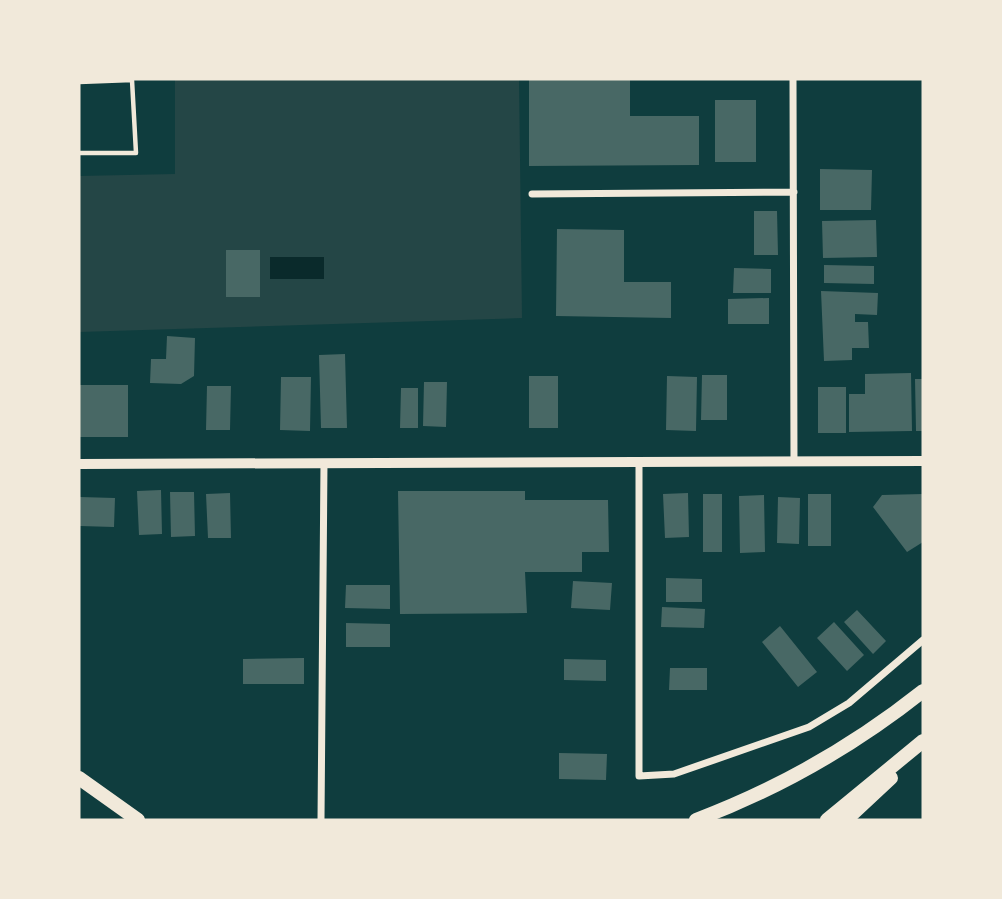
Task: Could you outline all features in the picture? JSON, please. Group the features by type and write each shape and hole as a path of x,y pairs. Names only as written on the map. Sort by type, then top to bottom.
{"main road":[{"path":"696,820 762,792 820,761 923,691"},
{"path":"827,820 923,741"},
{"path":"846,820 923,749"},
{"path":"79,778 138,820"}],"street":[{"path":"793,79 794,461"},
{"path":"532,194 794,192"},
{"path":"79,464 923,461"},
{"path":"639,462 639,776 674,774 809,727 849,703 923,640"},
{"path":"321,820 324,463"}],"lane":[{"path":"79,82 132,80 136,153 79,153"}],"shaded area":[{"path":"175,79 519,79 522,318 79,332 79,176 175,174"},
{"path":"270,257 324,257 324,279 270,279"}],"building":[{"path":"529,79 630,79 630,116 699,116 699,165 529,166"},
{"path":"715,100 756,100 756,162 715,162"},
{"path":"820,169 872,170 871,210 820,210"},
{"path":"754,211 777,211 778,255 754,255"},
{"path":"876,220 877,257 823,258 822,221"},
{"path":"557,229 624,230 624,282 671,282 671,318 556,316"},
{"path":"226,250 260,250 260,297 226,297"},
{"path":"824,265 874,266 874,284 824,283"},
{"path":"734,268 771,269 771,293 733,293"},
{"path":"821,291 878,293 877,315 855,314 855,322 868,322 869,348 852,348 852,360 824,361"},
{"path":"769,298 769,324 728,324 728,299"},
{"path":"167,336 195,338 194,376 181,384 150,383 151,359 166,359"},
{"path":"345,354 347,428 321,428 319,355"},
{"path":"911,373 912,431 849,432 849,394 865,394 865,374"},
{"path":"702,375 727,375 727,420 701,420"},
{"path":"529,376 558,376 558,428 529,428"},
{"path":"667,376 697,377 696,431 666,430"},
{"path":"281,377 311,377 310,431 280,430"},
{"path":"915,379 923,379 923,431 916,431"},
{"path":"424,382 447,382 446,427 423,426"},
{"path":"79,385 128,385 128,437 79,437"},
{"path":"207,386 231,386 230,430 206,430"},
{"path":"818,387 846,387 846,433 818,433"},
{"path":"401,388 418,388 418,428 400,428"},
{"path":"161,490 162,534 139,535 137,491"},
{"path":"398,491 525,491 525,500 608,500 609,552 582,552 582,572 525,572 527,613 400,614"},
{"path":"170,492 194,492 195,536 171,537"},
{"path":"230,493 231,538 208,538 206,494"},
{"path":"688,493 689,537 665,538 663,494"},
{"path":"703,494 722,494 722,552 703,552"},
{"path":"808,494 831,494 831,546 808,546"},
{"path":"923,494 923,542 907,552 873,507 882,495"},
{"path":"764,495 765,552 740,553 739,496"},
{"path":"80,497 115,498 114,527 80,526"},
{"path":"778,497 800,498 799,544 777,543"},
{"path":"666,578 702,579 702,602 666,602"},
{"path":"573,581 612,583 610,610 571,608"},
{"path":"346,585 390,585 390,609 345,608"},
{"path":"662,607 705,609 704,628 661,627"},
{"path":"857,610 886,641 873,654 844,622"},
{"path":"834,622 864,655 847,671 817,638"},
{"path":"346,623 390,624 390,647 346,647"},
{"path":"780,626 817,672 798,687 762,642"},
{"path":"304,658 304,684 243,684 243,659"},
{"path":"564,659 606,660 606,681 564,680"},
{"path":"670,668 707,668 707,690 669,690"},
{"path":"559,753 607,754 606,780 559,779"}]}
